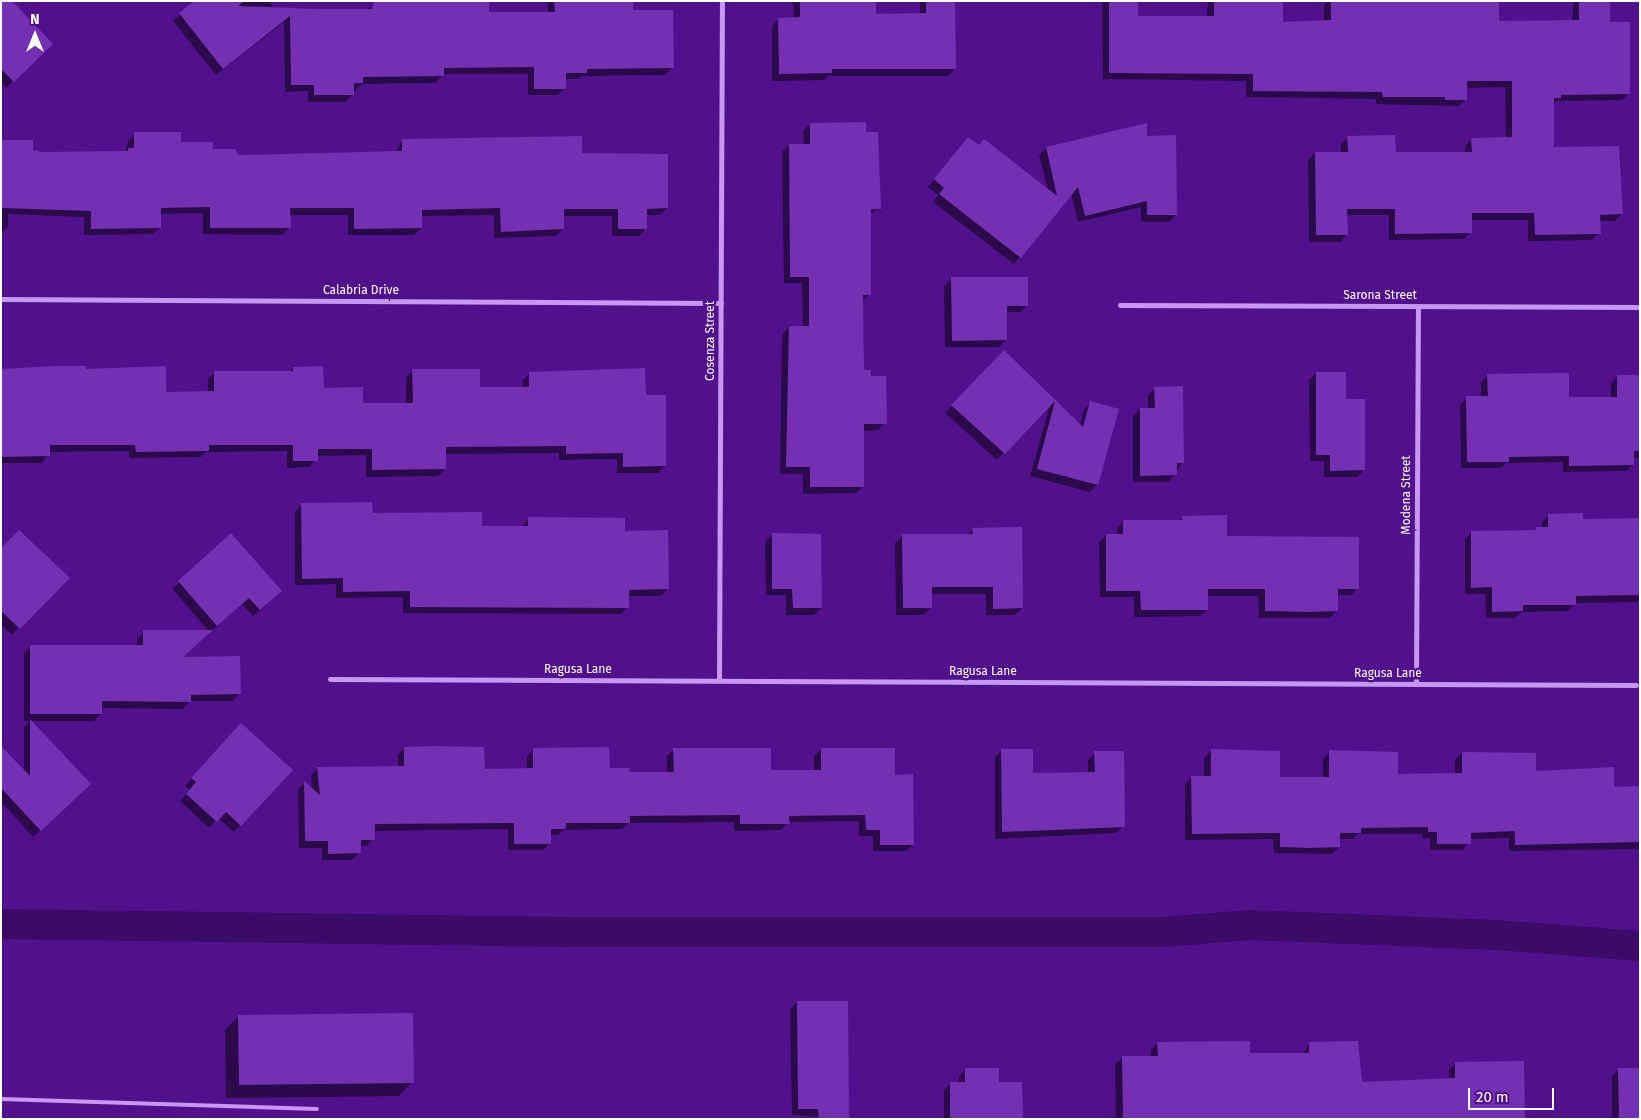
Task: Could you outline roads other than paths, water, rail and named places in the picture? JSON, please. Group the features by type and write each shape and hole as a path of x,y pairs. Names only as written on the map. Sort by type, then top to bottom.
{"street":[{"name":"Cosenza Street","path":"719,680 722,1"},
{"name":"Calabria Drive","path":"1,299 721,303"},
{"name":"Sarona Street","path":"1120,305 1640,307"},
{"name":"Modena Street","path":"1416,684 1418,306"},
{"name":"Ragusa Lane","path":"330,678 1636,685"}],"lane":[{"path":"1,1099 317,1109"}],"waterway":[{"path":"1,924 565,932 1163,932 1250,925 1497,935 1640,946"}]}
